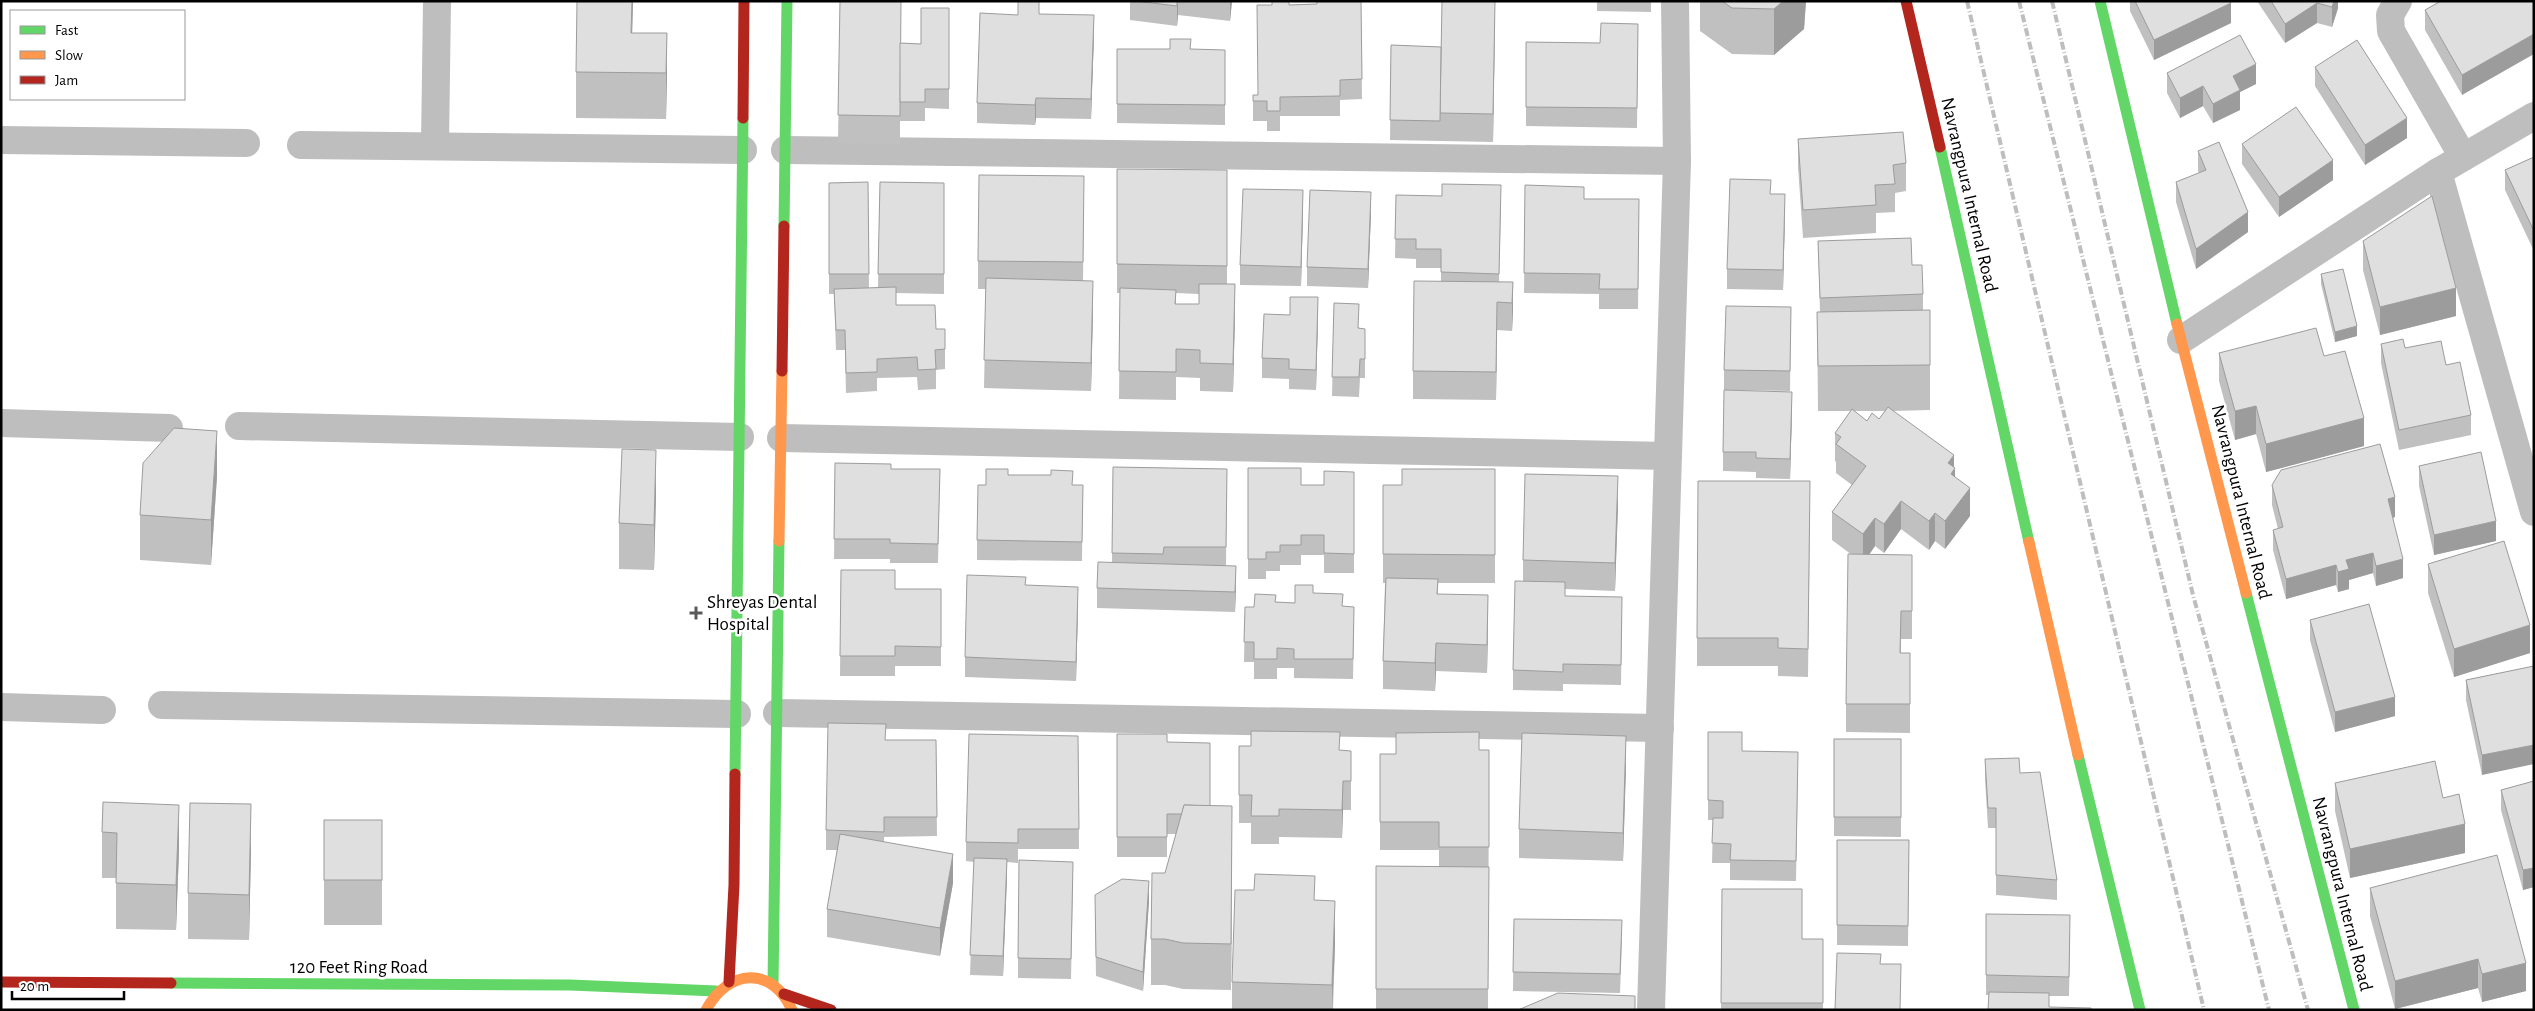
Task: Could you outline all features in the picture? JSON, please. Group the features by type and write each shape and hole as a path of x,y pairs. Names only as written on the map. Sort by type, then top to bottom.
{"street":[{"path":"435,145 437,1"},
{"path":"729,982 734,884 737,714 744,1"},
{"path":"773,984 787,1"},
{"path":"1651,1010 1677,162 1675,1"},
{"name":"Navrangpura Internal Road","path":"1906,1 1970,272 2047,624 2140,1010"},
{"name":"Navrangpura Internal Road","path":"2100,1 2181,340 2354,1010"},
{"path":"2398,1 2390,15 2391,32 2463,157"},
{"path":"2181,340 2438,172 2534,116"},
{"path":"1,140 246,143"},
{"path":"301,145 435,145 743,150"},
{"path":"785,150 1677,162"},
{"path":"2438,172 2534,512"},
{"path":"1,423 169,428"},
{"path":"239,426 740,437"},
{"path":"781,438 1668,456"},
{"path":"162,704 737,714"},
{"path":"1,708 102,710"},
{"path":"777,713 1660,728"},
{"path":"706,1010 716,991 729,982 751,978 773,984 784,994 792,1010"},
{"name":"120 Feet Ring Road","path":"1,982 570,985 716,991"},
{"path":"784,994 831,1010"}],"building":[{"path":"577,1 632,1 631,33 667,33 666,73 576,72"},
{"path":"840,1 901,1 900,116 838,115"},
{"path":"1018,1 1039,1 1039,14 1094,15 1091,99 1036,98 1035,105 977,103 980,13 1018,15"},
{"path":"1136,1 1177,1 1177,6"},
{"path":"1272,1 1289,1 1289,5 1317,4 1317,1 1361,1 1362,79 1340,80 1340,96 1280,97 1280,111 1267,111 1267,101 1253,101 1253,95 1258,95 1257,5 1272,5"},
{"path":"1442,1 1495,1 1493,114 1440,113"},
{"path":"1722,1 1783,1 1774,9 1732,8"},
{"path":"2135,1 2230,1 2231,3 2154,40"},
{"path":"2271,1 2334,1 2332,7 2317,3 2285,24"},
{"path":"2441,1 2534,1 2534,34 2462,75 2425,10"},
{"path":"921,8 949,8 949,89 925,89 925,102 900,102 900,43 921,44"},
{"path":"1601,23 1638,24 1637,108 1526,107 1526,42 1600,43"},
{"path":"2240,35 2256,64 2233,76 2240,90 2213,104 2203,86 2180,98 2167,73"},
{"path":"1170,39 1191,39 1190,49 1225,50 1225,105 1117,104 1117,49 1170,49"},
{"path":"2357,40 2407,118 2365,145 2315,67"},
{"path":"1391,45 1441,47 1440,121 1390,120"},
{"path":"2296,107 2333,160 2279,197 2242,144"},
{"path":"1903,132 1906,163 1893,165 1895,184 1875,185 1876,205 1803,210 1798,139"},
{"path":"2219,142 2248,212 2196,249 2176,182 2206,170 2198,151"},
{"path":"2534,157 2534,231 2505,170"},
{"path":"1117,169 1227,170 1227,266 1117,264"},
{"path":"979,175 1084,176 1083,262 978,261"},
{"path":"1730,179 1771,180 1770,194 1785,194 1783,270 1727,269"},
{"path":"868,182 869,274 829,274 829,183"},
{"path":"880,182 944,183 944,274 878,274"},
{"path":"1442,184 1501,185 1499,274 1441,272 1441,249 1416,249 1416,239 1395,239 1396,195 1442,196"},
{"path":"1525,185 1584,187 1584,199 1639,199 1638,289 1599,289 1600,274 1524,273"},
{"path":"1243,189 1303,190 1301,267 1240,265"},
{"path":"1310,190 1371,192 1368,269 1307,267"},
{"path":"2432,196 2456,288 2380,307 2363,241"},
{"path":"1911,238 1912,265 1922,265 1923,294 1820,298 1818,241"},
{"path":"2343,269 2357,326 2335,332 2321,274"},
{"path":"986,278 1093,281 1091,363 984,360"},
{"path":"1414,281 1513,282 1512,303 1497,302 1496,372 1413,371"},
{"path":"1199,284 1235,284 1233,364 1200,363 1200,350 1176,349 1176,372 1119,371 1120,288 1176,290 1175,304 1199,304"},
{"path":"896,287 896,305 935,305 936,329 945,329 945,349 935,350 936,369 918,370 917,357 877,359 877,372 846,373 845,330 836,330 834,289"},
{"path":"1290,297 1318,297 1316,370 1289,369 1289,359 1262,358 1264,314 1290,315"},
{"path":"1334,303 1359,304 1358,328 1365,329 1365,359 1360,359 1359,377 1332,377"},
{"path":"1726,306 1791,307 1790,371 1724,370"},
{"path":"1930,310 1930,365 1818,366 1817,312"},
{"path":"2316,328 2324,356 2345,351 2364,418 2266,444 2256,406 2235,411 2219,353"},
{"path":"2403,339 2405,348 2441,341 2446,365 2460,362 2471,415 2399,430 2381,344"},
{"path":"1724,390 1792,392 1790,459 1756,458 1756,452 1723,452"},
{"path":"1888,407 1954,455 1948,463 1955,468 1951,474 1970,488 1945,521 1935,513 1929,521 1901,501 1884,524 1875,518 1863,534 1832,512 1866,466 1836,444 1841,437 1835,433 1852,409 1867,421 1872,413 1879,419"},
{"path":"174,428 217,431 211,520 140,515 143,463"},
{"path":"2380,444 2395,497 2388,499 2403,559 2376,566 2373,553 2346,560 2349,569 2338,572 2336,565 2286,579 2273,530 2283,527 2272,485 2281,470"},
{"path":"622,449 656,450 654,525 619,523"},
{"path":"2481,452 2496,521 2434,535 2419,466"},
{"path":"835,463 891,464 891,469 940,469 938,544 890,543 890,539 834,539"},
{"path":"1113,467 1227,469 1226,547 1164,547 1163,554 1112,553"},
{"path":"1248,468 1301,468 1301,485 1324,485 1324,471 1354,472 1354,554 1324,553 1324,535 1301,535 1301,545 1280,545 1280,552 1266,552 1266,559 1248,559"},
{"path":"986,469 1008,469 1008,475 1051,475 1051,470 1073,471 1072,485 1083,485 1082,542 977,540 978,485 986,485"},
{"path":"1402,469 1495,469 1495,555 1383,554 1383,485 1402,485"},
{"path":"1525,474 1618,476 1615,563 1523,560"},
{"path":"1698,481 1810,481 1808,649 1778,648 1778,638 1697,638"},
{"path":"2504,541 2530,625 2454,649 2428,564"},
{"path":"1848,554 1912,555 1912,611 1901,611 1900,653 1910,653 1910,704 1846,704"},
{"path":"1098,562 1236,566 1235,592 1097,588"},
{"path":"841,570 895,570 895,589 941,589 941,647 895,646 895,656 840,656"},
{"path":"967,575 1026,577 1025,585 1078,587 1076,662 965,657"},
{"path":"1386,578 1438,579 1437,594 1488,595 1487,645 1436,643 1435,663 1383,661"},
{"path":"1515,581 1565,582 1565,596 1622,597 1621,665 1563,664 1563,672 1513,670"},
{"path":"1295,585 1313,585 1313,593 1343,594 1342,606 1354,607 1353,659 1294,659 1294,649 1277,648 1277,659 1254,659 1254,642 1244,642 1245,607 1254,607 1255,594 1276,595 1275,602 1295,603"},
{"path":"2369,604 2395,697 2335,712 2310,620"},
{"path":"2534,666 2534,745 2482,755 2466,680"},
{"path":"828,723 886,724 885,740 936,740 937,817 884,817 884,832 826,830"},
{"path":"1251,731 1340,732 1339,750 1351,751 1351,781 1343,781 1342,810 1279,809 1279,816 1251,816 1252,795 1239,795 1239,746 1251,746"},
{"path":"1479,732 1479,750 1489,750 1489,847 1439,847 1439,822 1380,822 1380,754 1396,754 1396,733"},
{"path":"1708,732 1742,732 1742,751 1798,752 1796,861 1730,860 1731,844 1712,843 1713,818 1723,818 1723,801 1708,800"},
{"path":"1522,733 1626,736 1623,833 1519,829"},
{"path":"969,734 1078,736 1079,829 1018,829 1018,843 966,842"},
{"path":"1117,734 1167,734 1167,742 1210,743 1210,806 1184,805 1182,814 1167,814 1167,837 1117,837"},
{"path":"1834,739 1901,739 1901,817 1834,817"},
{"path":"2019,758 2020,773 2040,772 2057,880 1996,875 1996,808 1988,808 1985,759"},
{"path":"2435,761 2443,798 2459,794 2465,824 2350,849 2335,783"},
{"path":"2534,781 2534,868 2523,870 2501,790"},
{"path":"103,802 179,805 176,885 116,883 117,833 102,832"},
{"path":"190,803 251,804 249,895 188,893"},
{"path":"1184,805 1232,806 1231,944 1183,943 1165,939 1151,939 1152,873 1165,873"},
{"path":"324,820 382,820 382,880 324,880"},
{"path":"840,834 953,854 940,928 827,909"},
{"path":"1837,840 1909,840 1908,926 1837,925"},
{"path":"2497,855 2526,963 2482,974 2478,959 2395,981 2370,888"},
{"path":"974,858 1007,859 1003,956 970,955"},
{"path":"1019,860 1073,862 1071,959 1018,958"},
{"path":"1376,866 1489,867 1488,989 1376,989"},
{"path":"1255,874 1315,876 1314,900 1335,901 1332,985 1232,982 1235,890 1254,890"},
{"path":"1122,879 1149,881 1143,972 1096,957 1095,895"},
{"path":"1722,889 1802,889 1802,939 1823,939 1823,1003 1721,1003"},
{"path":"1986,914 2070,915 2069,977 1986,975"},
{"path":"1514,919 1622,920 1620,974 1513,972"},
{"path":"1837,953 1881,954 1880,964 1901,964 1900,1010 1835,1010"},
{"path":"1989,992 2049,993 2049,1007 2091,1008 2091,1010 1988,1010"},
{"path":"1558,993 1635,996 1635,1010 1518,1010"}],"railway":[{"path":"1967,1 2204,1010"},
{"path":"2019,1 2269,1010"},
{"path":"2052,1 2193,595 2308,1010"}],"traffic: fast":[{"path":"784,226 787,1"},
{"path":"2100,1 2177,324"},
{"path":"735,774 743,118"},
{"path":"1940,147 2029,542"},
{"path":"773,985 779,541"},
{"path":"2246,593 2354,1010"},
{"path":"2078,755 2140,1010"},
{"path":"171,983 570,985 716,991"}],"traffic: slow":[{"path":"2177,324 2246,593"},
{"path":"779,541 782,371"},
{"path":"2029,542 2078,755"},
{"path":"706,1010 715,996 726,986 738,980 750,978 762,979 773,985 783,995 792,1010"}],"traffic: jam":[{"path":"743,118 744,1"},
{"path":"1906,1 1940,147"},
{"path":"782,371 784,226"},
{"path":"729,982 734,885 735,774"},
{"path":"1,982 171,983"},
{"path":"784,994 831,1010"}],"place":[{"name":"Shreyas Dental Hospital","path":"696,613"}]}
